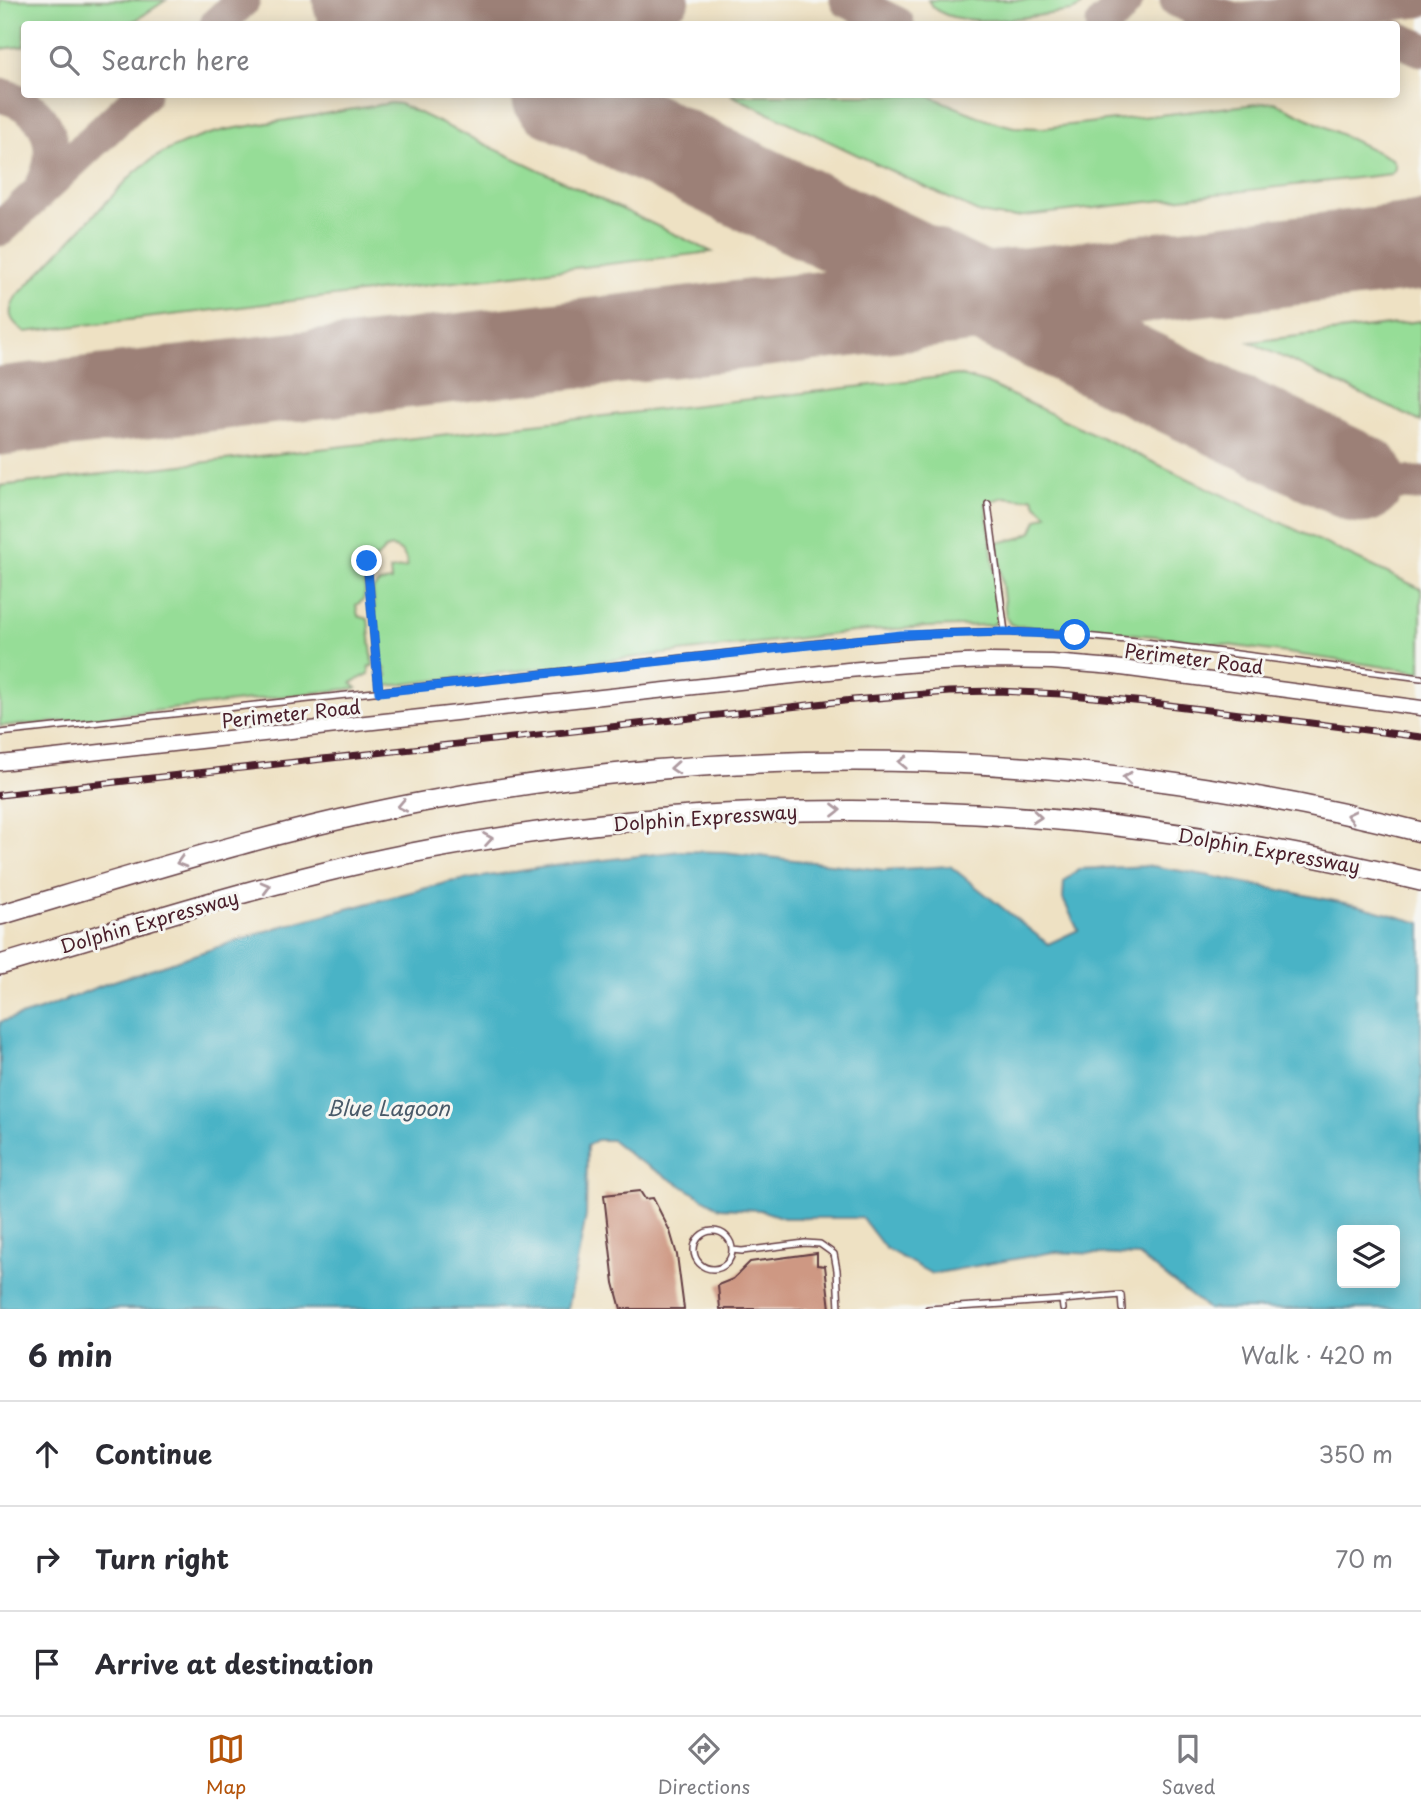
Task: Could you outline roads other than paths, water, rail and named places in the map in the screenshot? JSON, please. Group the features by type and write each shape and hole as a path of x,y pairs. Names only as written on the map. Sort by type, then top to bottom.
{"highway":[{"path":"0,915 258,840 425,802 572,779 728,765 888,761 1031,767 1143,779 1234,793 1302,805 1421,832"},
{"name":"Dolphin Expressway","path":"4,965 238,895 378,860 528,833 639,819 758,811 878,809 1025,816 1158,830 1310,855 1421,881"},
{"path":"1310,855 1421,896"},
{"path":"0,907 54,899"}],"street":[{"name":"Perimeter Road","path":"0,763 920,664 1020,661 1114,667 1421,708"}],"lane":[{"path":"988,504 1005,632"},
{"path":"367,561 379,692"},
{"path":"0,733 901,635 1005,632 1063,634 1421,678"},
{"path":"717,1231 728,1238 732,1250 724,1265 712,1269 701,1264 694,1248 699,1237 717,1231"},
{"path":"732,1250 820,1244 834,1254 839,1309"},
{"path":"928,1309 1121,1295 1122,1309"},
{"path":"1062,1300 1063,1309"}],"water":[{"name":"Blue Lagoon","path":"681,851 724,852 884,870 950,866 1048,944 1078,930 1063,899 1064,882 1078,869 1152,866 1360,906 1421,923 1421,1309 1208,1309 1139,1256 1053,1252 932,1274 885,1248 862,1218 784,1218 760,1210 720,1208 634,1158 612,1140 597,1140 587,1146 586,1216 568,1309 0,1309 0,1022 40,1010 108,983 279,927 449,882"}],"railway":[{"path":"0,795 853,700 949,692 1061,694 1145,702 1421,737"}]}
